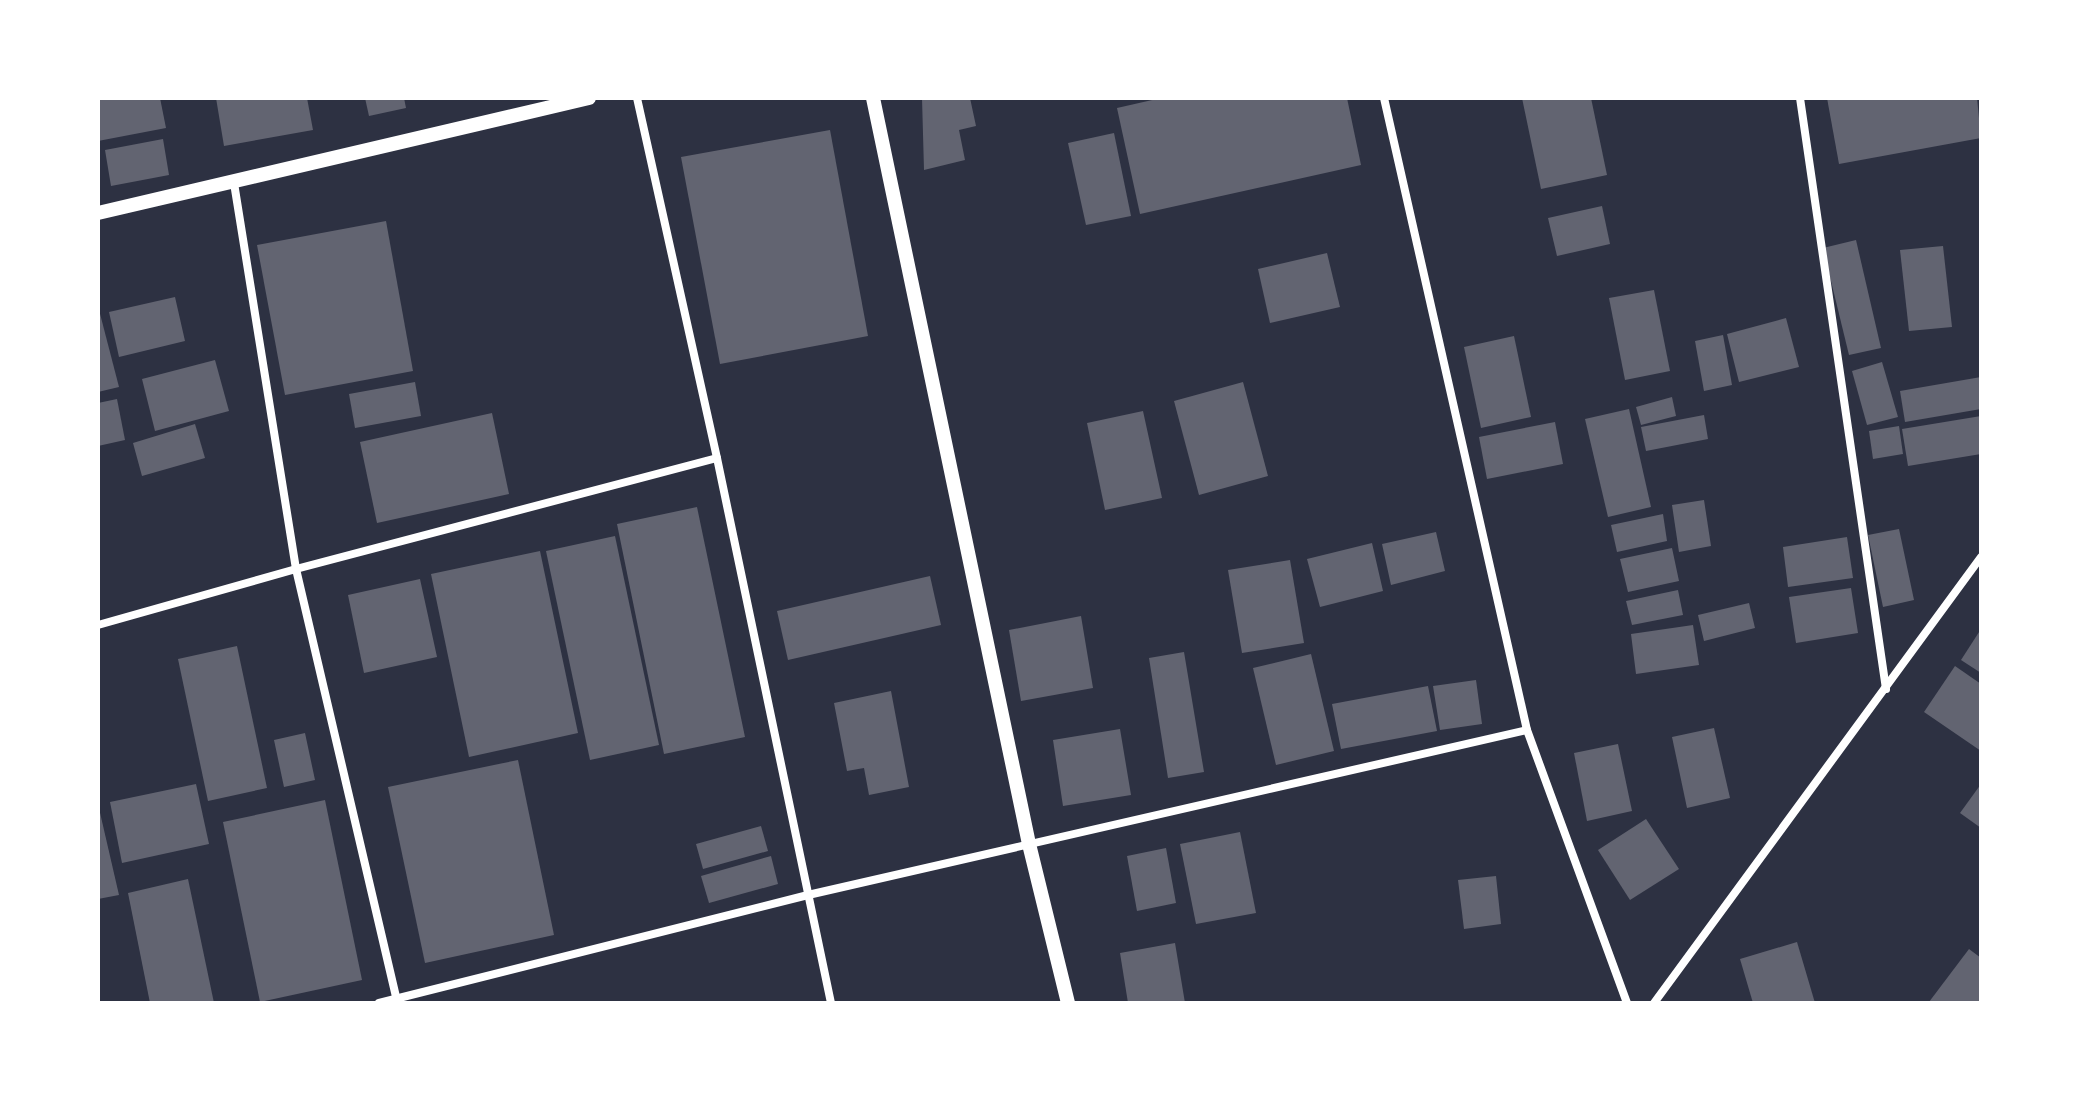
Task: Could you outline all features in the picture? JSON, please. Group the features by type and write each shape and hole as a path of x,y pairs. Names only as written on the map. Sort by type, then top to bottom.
{"street":[{"path":"98,213 589,98"},
{"path":"637,98 717,458 831,1003"},
{"path":"873,98 1029,844 1068,1003"},
{"path":"1384,98 1527,730 1627,1003"},
{"path":"1800,98 1886,689"},
{"path":"234,183 296,569 397,1000"},
{"path":"98,625 296,569 717,458"},
{"path":"1654,1003 1978,569 1981,557"},
{"path":"379,1003 808,895 1527,730"}],"building":[{"path":"98,98 160,98 166,128 98,141"},
{"path":"216,98 307,98 313,130 224,146"},
{"path":"365,98 404,98 406,108 369,116"},
{"path":"922,98 970,98 976,126 959,130 965,160 924,170"},
{"path":"1161,98 1347,98 1361,165 1140,214 1117,108"},
{"path":"1522,98 1591,98 1607,175 1541,189"},
{"path":"1827,98 1977,98 1981,138 1839,164"},
{"path":"830,130 868,336 720,364 681,157"},
{"path":"1114,133 1131,216 1086,225 1068,143"},
{"path":"163,139 169,175 111,186 105,150"},
{"path":"1602,206 1610,244 1557,256 1548,218"},
{"path":"386,221 413,371 285,395 257,245"},
{"path":"1856,240 1881,348 1849,355 1823,248"},
{"path":"1943,246 1952,327 1909,331 1900,250"},
{"path":"1327,253 1340,307 1270,323 1258,269"},
{"path":"1654,290 1670,371 1625,380 1609,298"},
{"path":"175,297 185,341 119,357 109,312"},
{"path":"98,306 119,387 98,392"},
{"path":"1786,318 1799,367 1739,382 1727,334"},
{"path":"1723,335 1732,385 1704,391 1695,341"},
{"path":"1514,336 1531,417 1481,428 1464,347"},
{"path":"215,360 229,411 155,431 142,379"},
{"path":"1882,362 1898,417 1867,425 1852,371"},
{"path":"1981,377 1981,409 1905,422 1900,391"},
{"path":"415,382 421,416 355,428 349,394"},
{"path":"1243,382 1268,476 1199,495 1174,401"},
{"path":"1672,397 1676,416 1641,425 1636,407"},
{"path":"117,399 125,440 98,446 98,403"},
{"path":"1629,409 1651,507 1608,517 1585,419"},
{"path":"1143,411 1162,498 1105,510 1087,423"},
{"path":"492,413 509,494 377,523 360,442"},
{"path":"1704,415 1708,439 1646,451 1641,427"},
{"path":"1981,416 1981,454 1908,466 1902,429"},
{"path":"1555,422 1563,464 1487,479 1479,437"},
{"path":"195,424 205,458 142,476 133,443"},
{"path":"1899,426 1903,454 1873,459 1869,431"},
{"path":"1704,500 1711,546 1679,552 1672,505"},
{"path":"697,507 745,737 664,754 617,524"},
{"path":"1663,514 1667,541 1617,552 1611,525"},
{"path":"1899,529 1914,600 1883,607 1868,535"},
{"path":"1436,532 1445,571 1391,585 1382,544"},
{"path":"615,536 659,745 590,760 546,551"},
{"path":"1847,537 1853,578 1788,587 1783,547"},
{"path":"1372,543 1383,591 1320,607 1307,559"},
{"path":"1672,548 1679,581 1628,592 1620,559"},
{"path":"540,551 578,733 469,757 431,574"},
{"path":"1290,560 1304,643 1242,653 1228,570"},
{"path":"930,576 941,625 788,660 777,611"},
{"path":"420,579 437,657 364,673 348,595"},
{"path":"1851,588 1858,633 1796,643 1789,597"},
{"path":"1678,590 1683,615 1632,625 1626,601"},
{"path":"1749,603 1755,628 1704,641 1698,615"},
{"path":"1081,616 1093,688 1021,701 1009,630"},
{"path":"1693,625 1699,665 1636,674 1631,634"},
{"path":"1981,629 1981,673 1961,660"},
{"path":"237,646 267,788 208,801 178,659"},
{"path":"1184,652 1204,772 1168,778 1149,658"},
{"path":"1311,654 1334,751 1276,765 1253,668"},
{"path":"1955,666 1981,684 1981,751 1924,712"},
{"path":"1476,680 1482,724 1440,730 1433,686"},
{"path":"1428,686 1437,731 1341,749 1332,704"},
{"path":"891,691 909,787 869,795 864,768 847,771 834,703"},
{"path":"1714,728 1730,798 1687,808 1672,737"},
{"path":"1120,729 1131,795 1063,806 1053,740"},
{"path":"305,733 315,780 284,787 274,740"},
{"path":"1618,744 1632,811 1587,821 1574,753"},
{"path":"518,760 554,935 425,963 388,787"},
{"path":"196,784 209,844 122,863 110,802"},
{"path":"1981,784 1981,828 1960,813"},
{"path":"325,800 362,980 260,1002 223,822"},
{"path":"98,804 119,895 98,899"},
{"path":"1646,819 1679,869 1630,900 1598,850"},
{"path":"761,826 768,851 703,869 696,844"},
{"path":"1240,832 1256,913 1196,924 1180,844"},
{"path":"1166,848 1176,903 1137,911 1127,856"},
{"path":"771,856 778,884 709,903 701,876"},
{"path":"1496,876 1501,924 1464,929 1458,880"},
{"path":"188,879 214,1003 150,1003 128,893"},
{"path":"1797,942 1815,1003 1753,1003 1740,959"},
{"path":"1175,943 1185,1003 1128,1003 1120,953"},
{"path":"1969,949 1981,958 1979,1003 1929,1002"}]}
